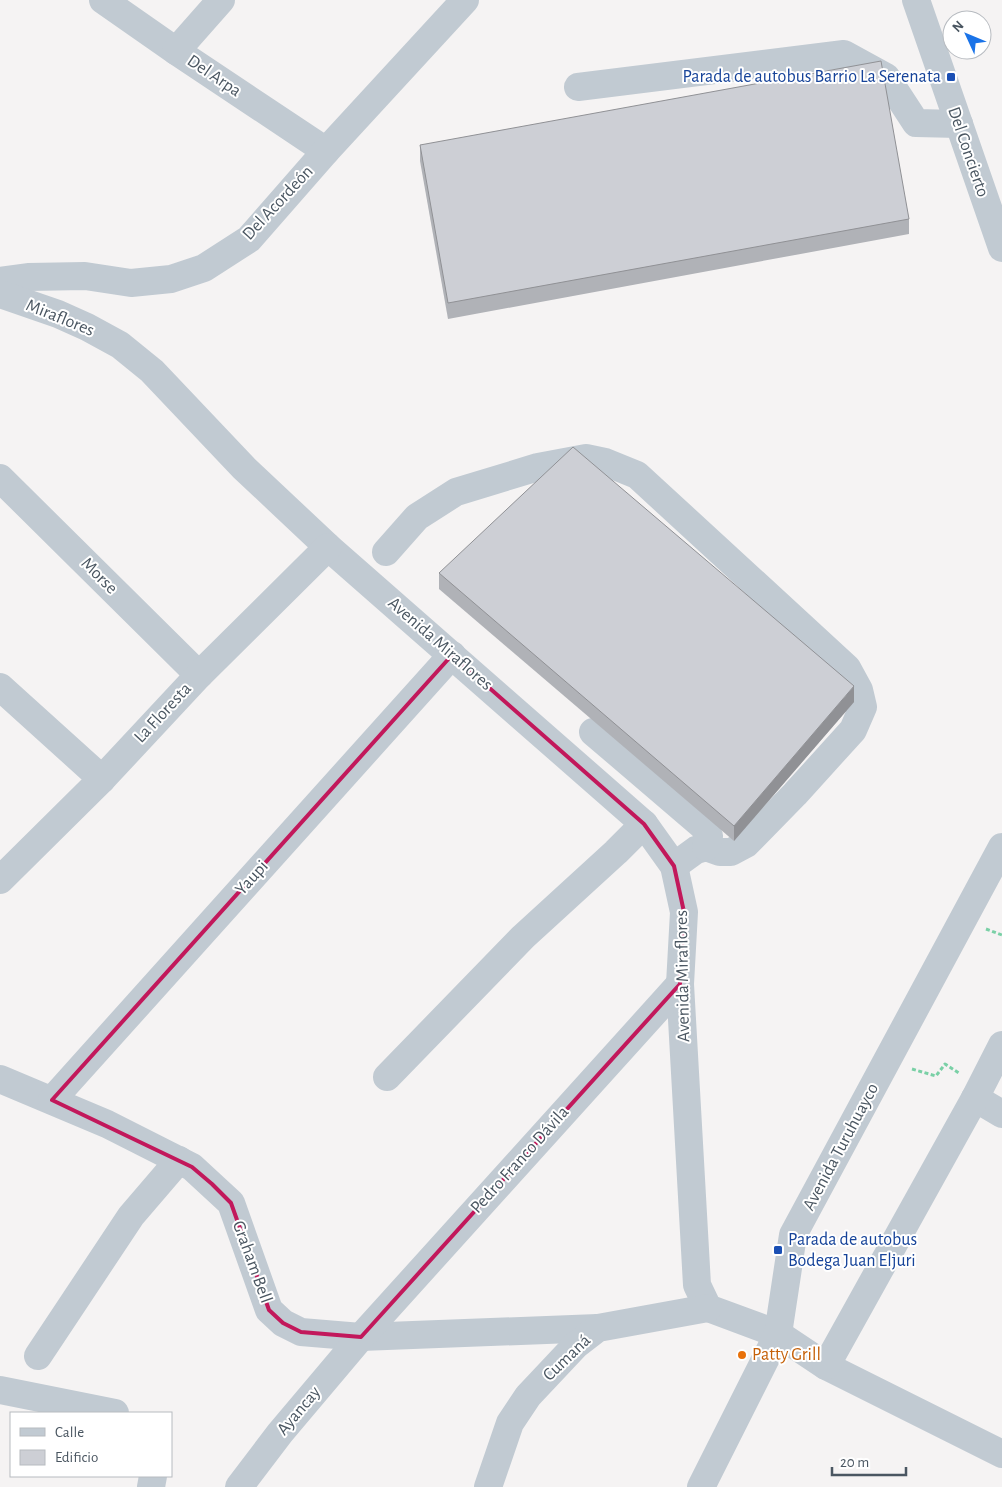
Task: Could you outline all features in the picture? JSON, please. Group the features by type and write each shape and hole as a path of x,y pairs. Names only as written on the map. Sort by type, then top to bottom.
{"street":[{"name":"Del Arpa","path":"104,0 176,51 326,151"},
{"path":"176,51 222,0"},
{"name":"Del Acordeón","path":"0,281 28,277 85,276 131,283 171,279 204,268 249,239 326,151 464,0"},
{"name":"Del Concierto","path":"916,0 959,124 994,197 1002,248"},
{"path":"578,87 844,54 886,77 916,123 959,124"},
{"name":"Miraflores","path":"0,294 87,326 120,344"},
{"name":"Avenida Miraflores","path":"120,344 152,371 244,468 328,547 644,824 674,866 684,912 680,984 697,1285 708,1308"},
{"path":"386,552 417,517 456,492 538,467 586,458 605,462 637,475 847,668 859,690 863,707 854,730 746,844 731,852 720,852 706,847 696,850 674,866"},
{"name":"Morse","path":"0,478 199,675"},
{"name":"La Floresta","path":"0,880 102,779 199,675 328,547"},
{"name":"Yaupi","path":"52,1100 452,655"},
{"path":"0,687 102,779"},
{"path":"593,732 703,826 709,836 706,847"},
{"path":"387,1077 522,937 616,852 644,824"},
{"name":"Avenida Turuhuayco","path":"701,1487 778,1334 794,1234 1002,847"},
{"name":"Pedro Franco Dávila","path":"361,1336 680,984"},
{"path":"826,1366 975,1098 1002,1045"},
{"name":"Graham Bell","path":"0,1079 107,1124 192,1167 231,1203 269,1310 283,1323 301,1332 361,1336 598,1328"},
{"path":"975,1098 1002,1114"},
{"path":"38,1356 131,1216 180,1160"},
{"path":"708,1308 778,1334 826,1366 1002,1454"},
{"name":"Cumaná","path":"488,1487 510,1423 528,1396 576,1345 598,1328 708,1308"},
{"name":"Ayancay","path":"239,1487 280,1433 361,1336"},
{"path":"0,1390 110,1412"}],"path":[{"path":"887,1061 936,1076 945,1064 964,1076 975,1098"}],"highlighted area":[{"path":"452,655 644,824 674,866 684,912 680,984 361,1337 301,1332 283,1323 269,1310 231,1203 212,1184 192,1167 52,1100"}],"building":[{"path":"881,61 909,219 448,303 420,145"},
{"path":"573,447 854,686 734,826 439,573"}],"place":[{"name":"Parada de autobus Barrio La Serenata","path":"951,77"},
{"name":"Parada de autobus Bodega Juan Eljuri","path":"778,1250"},
{"name":"Patty Grill","path":"742,1355"}]}
